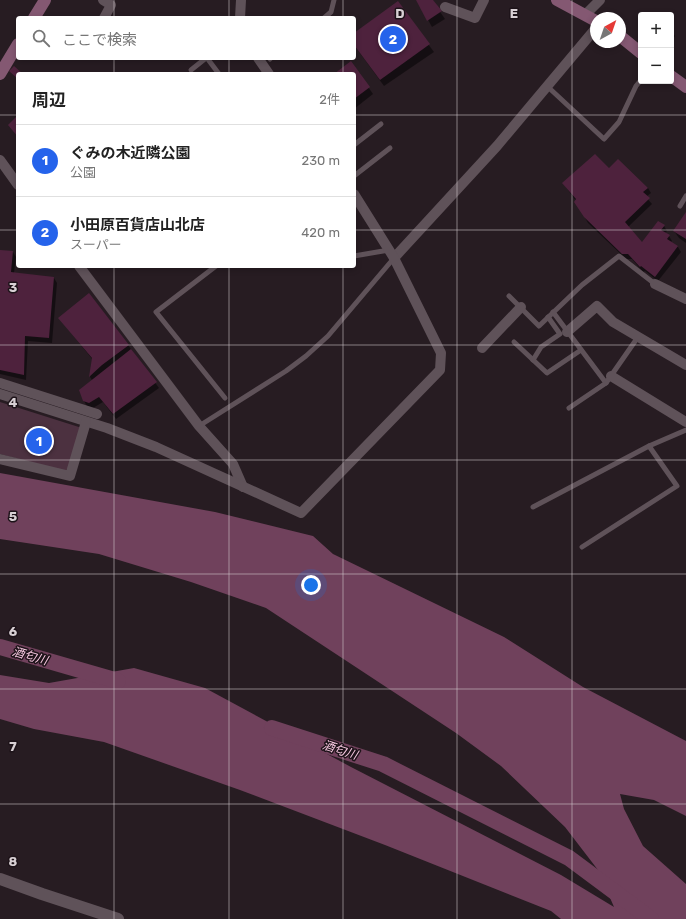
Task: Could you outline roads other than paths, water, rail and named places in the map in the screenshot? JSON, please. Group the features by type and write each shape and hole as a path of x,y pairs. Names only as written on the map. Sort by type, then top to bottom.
{"main road":[{"path":"35,16 45,0"},
{"path":"560,1 590,17"},
{"path":"626,41 638,51"},
{"path":"0,74 16,47"},
{"path":"674,78 686,87"}],"street":[{"path":"103,0 112,5 105,16"},
{"path":"240,16 241,0"},
{"path":"445,7 475,18 484,0"},
{"path":"594,12 600,0"},
{"path":"392,254 497,146 590,35"},
{"path":"259,60 268,72"},
{"path":"0,160 16,182"},
{"path":"0,394 107,428 156,447 301,513 440,370 441,353 392,254 356,197"},
{"path":"80,268 198,426 233,464 244,487"},
{"path":"655,284 686,300"},
{"path":"567,332 597,306 613,322 686,366"},
{"path":"482,348 520,307"},
{"path":"609,380 686,422"},
{"path":"0,383 96,414"},
{"path":"0,458 70,476 86,422"},
{"path":"0,879 118,919"}],"lane":[{"path":"326,16 331,12 334,0"},
{"path":"191,70 204,60"},
{"path":"208,60 217,72"},
{"path":"548,87 604,138 619,122 638,84"},
{"path":"356,143 381,124"},
{"path":"356,174 390,148"},
{"path":"680,206 686,196"},
{"path":"356,256 392,254"},
{"path":"198,426 306,356 328,336 392,254"},
{"path":"510,296 539,326 582,284 619,256 655,284"},
{"path":"213,268 156,312 225,398"},
{"path":"553,312 581,350 609,380"},
{"path":"533,360 541,346 560,334 548,317"},
{"path":"569,408 609,380 638,337"},
{"path":"514,342 547,373 581,350"},
{"path":"533,507 649,446 686,430"},
{"path":"582,547 677,486 649,446"}],"waterway":[{"name":"酒匂川","path":"0,647 118,681"},
{"name":"酒匂川","path":"272,728 383,764 569,858 651,919"}],"place":[{"name":"小田原百貨店山北店","path":"393,39"},
{"name":"ぐみの木近隣公園","path":"39,441"}]}
